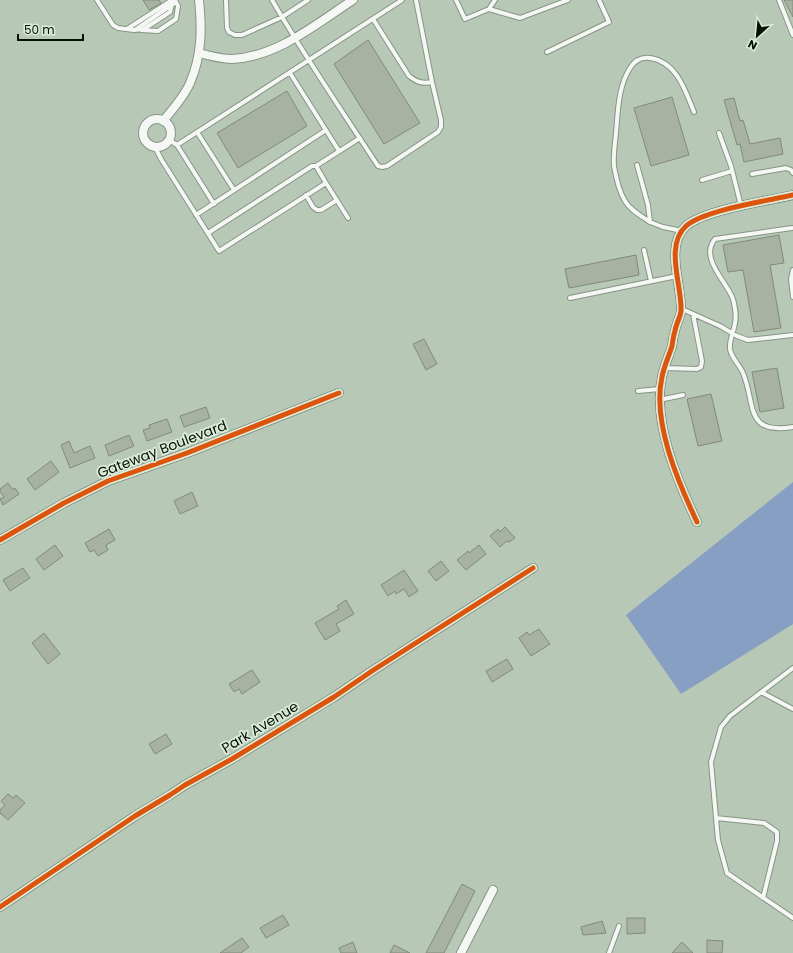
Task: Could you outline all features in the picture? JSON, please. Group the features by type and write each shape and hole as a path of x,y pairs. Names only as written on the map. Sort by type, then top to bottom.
{"street":[{"path":"163,121 190,84 199,53 202,31 199,0"},
{"path":"199,53 231,59 246,57 272,50 294,38 353,0"},
{"path":"154,119 163,121 170,127 171,136 169,140 163,146 155,147 150,145 144,138 144,129 146,124 154,119"},
{"path":"697,522 683,492 668,446 661,422 659,400 665,368 682,309 676,244 682,231 692,222 706,215 793,195"},
{"name":"Gateway Boulevard","path":"0,540 64,503 108,481 238,433 339,393"},
{"name":"Park Avenue","path":"0,907 135,816 334,697 533,568"},
{"path":"461,953 493,890"}],"lane":[{"path":"97,0 113,25 118,28 158,31 176,19 178,6 173,1"},
{"path":"226,0 227,28 229,32 235,35 242,35 282,17 308,0"},
{"path":"272,0 294,38 378,166 382,167 388,166 438,132 441,127 442,120 432,82 416,0"},
{"path":"177,145 290,73 308,59 402,0"},
{"path":"456,0 465,19 489,9 495,0"},
{"path":"489,9 520,18 568,0"},
{"path":"547,52 609,22 599,0"},
{"path":"779,0 793,34"},
{"path":"126,29 173,1"},
{"path":"137,30 173,1"},
{"path":"373,19 409,76 416,82 425,84 432,82"},
{"path":"682,231 663,228 650,222 625,202 618,184 614,165 618,101 622,87 634,62 641,58 649,58 658,60 670,67 685,89 694,112"},
{"path":"290,73 339,151"},
{"path":"196,215 326,130"},
{"path":"197,132 234,190"},
{"path":"719,133 732,170 741,207"},
{"path":"208,233 312,166 316,166 360,138"},
{"path":"169,140 177,145 214,204"},
{"path":"155,147 219,251 326,183"},
{"path":"637,165 648,205 650,222"},
{"path":"316,166 348,218"},
{"path":"752,174 786,168 791,170 793,173"},
{"path":"702,180 732,170"},
{"path":"306,196 313,207 317,210 321,210 337,200"},
{"path":"793,233 792,228 715,239 710,245 710,251 715,268 732,295 735,306 735,324 732,333 730,350 743,373 754,414 758,422 765,426 781,429 793,427"},
{"path":"644,250 651,281"},
{"path":"793,270 791,279 793,297"},
{"path":"570,298 678,276"},
{"path":"682,309 748,340 793,335"},
{"path":"665,368 698,369 701,367 702,361 693,314"},
{"path":"638,391 660,389"},
{"path":"659,400 684,395"},
{"path":"793,668 730,716 721,727 711,762 718,840 726,873 793,918"},
{"path":"761,692 793,710"},
{"path":"716,818 764,823 777,832 777,841 763,898"},
{"path":"609,953 618,926"}],"water":[{"path":"793,482 793,624 681,694 626,615"}],"building":[{"path":"143,0 159,0 161,3 149,10"},
{"path":"784,0 793,0 793,17"},
{"path":"368,40 420,123 384,144 334,64"},
{"path":"287,91 307,126 238,168 217,133"},
{"path":"672,97 689,155 651,166 634,108"},
{"path":"734,98 740,121 743,120 750,144 780,138 783,154 744,162 740,144 737,145 724,100"},
{"path":"779,235 784,263 770,265 781,328 754,332 743,270 728,272 723,245"},
{"path":"636,255 639,275 569,288 565,269"},
{"path":"424,339 437,364 426,370 413,344"},
{"path":"777,368 784,408 760,412 752,372"},
{"path":"711,394 722,441 698,446 687,399"},
{"path":"206,407 210,418 184,427 180,416"},
{"path":"167,419 172,432 147,441 143,430 150,428 149,425"},
{"path":"129,435 134,446 109,456 105,445"},
{"path":"69,441 74,453 90,446 95,458 70,468 61,445"},
{"path":"51,461 59,472 35,490 27,479"},
{"path":"8,483 13,490 15,488 19,494 3,505 0,499 4,497 0,489"},
{"path":"192,492 198,506 180,514 174,501"},
{"path":"505,527 515,538 509,542 507,541 500,547 490,536 498,529 500,532"},
{"path":"109,529 115,540 106,545 108,550 98,556 94,550 90,552 85,543"},
{"path":"55,545 63,556 44,570 36,559"},
{"path":"479,545 486,554 466,570 457,560 468,551 469,553"},
{"path":"441,561 449,571 436,581 428,571"},
{"path":"23,568 30,578 10,591 3,580"},
{"path":"404,570 418,591 409,597 404,589 396,594 395,591 388,596 381,585"},
{"path":"346,600 354,614 336,624 340,631 325,640 315,623 339,609 337,606"},
{"path":"539,629 550,644 531,656 519,638 527,632 529,635"},
{"path":"44,633 60,654 48,664 32,643"},
{"path":"507,659 513,669 492,682 486,671"},
{"path":"252,670 260,682 242,694 239,689 234,692 229,684"},
{"path":"166,734 172,744 155,754 149,744"},
{"path":"8,794 13,798 16,795 25,803 8,820 0,813 0,810 5,805 1,801"},
{"path":"462,884 475,891 444,953 426,953"},
{"path":"283,915 289,925 266,938 260,928"},
{"path":"627,918 645,918 645,933 627,934"},
{"path":"602,921 606,933 583,935 581,927"},
{"path":"242,938 249,947 241,953 220,953"},
{"path":"707,940 723,941 722,953 707,953"},
{"path":"353,942 357,953 341,953 339,948"},
{"path":"682,942 693,953 672,953"},
{"path":"394,945 410,953 390,953"}],"cycle path":[{"path":"697,522 675,470 664,432 661,413 660,395 662,377 681,311 675,254 676,243 686,226 707,215 736,207 793,195"},
{"path":"0,540 64,503 108,481 187,453 339,393"},
{"path":"0,907 135,816 334,697 533,568"}]}
